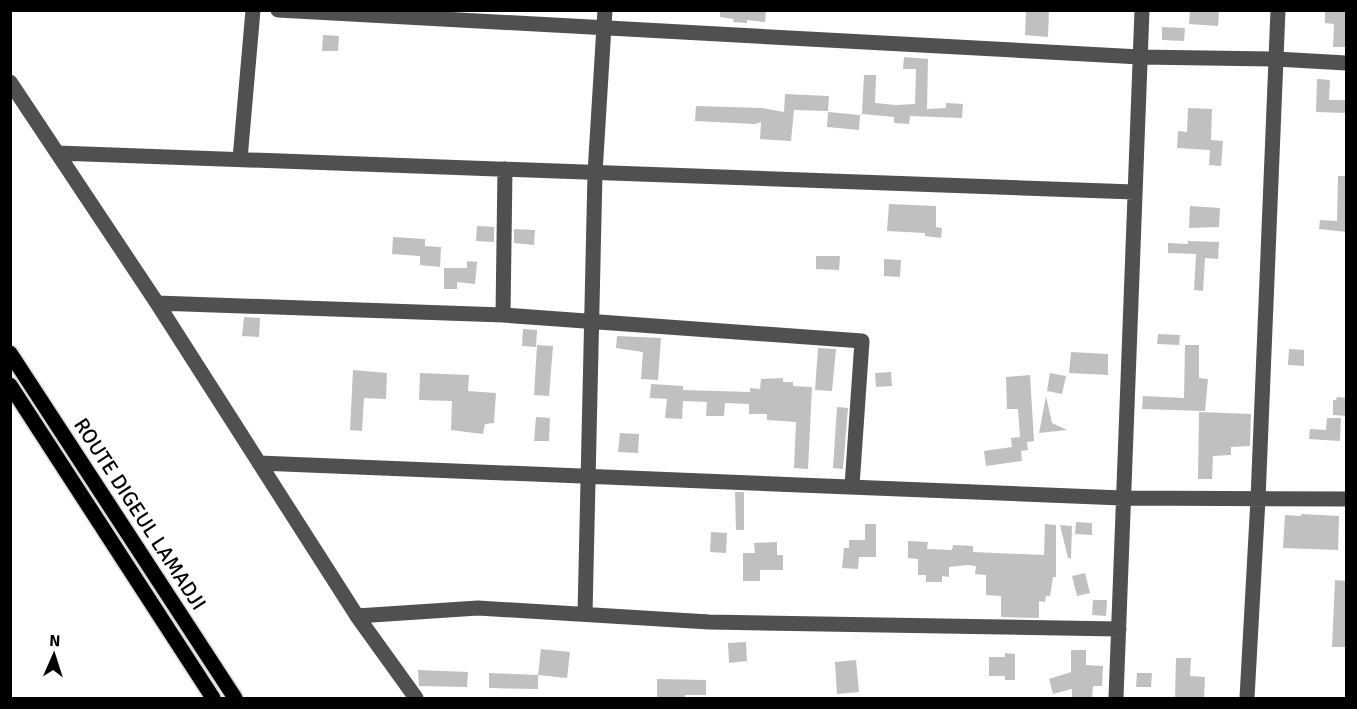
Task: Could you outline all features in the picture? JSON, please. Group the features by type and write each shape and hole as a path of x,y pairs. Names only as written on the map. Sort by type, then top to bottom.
{"main road":[{"name":"ROUTE DIGEUL LAMADJI","path":"10,353 235,699"},
{"name":"ROUTE DIGEUL LAMADJI","path":"10,385 213,699"}],"street":[{"path":"240,159 253,10"},
{"path":"278,10 1140,57 1276,59 1347,63"},
{"path":"585,614 595,173 605,10"},
{"path":"1116,699 1142,10"},
{"path":"1247,699 1258,499 1278,10"},
{"path":"10,82 157,303 357,616 416,699"},
{"path":"58,153 1134,192"},
{"path":"503,315 505,169"},
{"path":"157,303 503,315 862,341 852,486"},
{"path":"259,463 1122,498 1347,499"},
{"path":"357,616 478,608 709,622 1119,629"}],"building":[{"path":"720,10 766,10 765,22 747,20 747,23 733,22 734,19 720,17"},
{"path":"1026,10 1049,10 1048,37 1025,35"},
{"path":"1190,10 1219,12 1218,26 1189,24"},
{"path":"1325,10 1347,10 1347,47 1333,47 1334,24 1325,23"},
{"path":"1162,27 1185,28 1184,41 1162,40"},
{"path":"323,35 339,36 338,51 322,51"},
{"path":"904,57 928,59 927,109 946,108 946,103 963,104 962,118 910,116 909,124 894,123 894,117 862,114 864,75 876,75 875,103 915,104 916,69 903,69"},
{"path":"1317,79 1330,80 1329,100 1347,100 1347,113 1316,112"},
{"path":"785,94 829,96 828,111 794,110 791,141 760,139 761,122 755,124 695,121 696,106 762,108 784,112"},
{"path":"1188,108 1212,109 1211,140 1223,141 1221,166 1209,165 1210,150 1177,148 1178,131 1187,132"},
{"path":"828,112 860,115 859,130 827,127"},
{"path":"1338,176 1347,176 1347,232 1319,229 1320,220 1337,221"},
{"path":"889,204 936,206 936,227 942,228 941,238 925,236 925,233 887,231"},
{"path":"1190,206 1220,208 1219,227 1189,228"},
{"path":"477,226 494,227 494,242 476,241"},
{"path":"514,229 535,230 534,245 514,243"},
{"path":"393,237 425,239 425,246 441,247 440,267 420,265 420,256 392,254"},
{"path":"1188,241 1219,242 1218,259 1205,258 1203,291 1194,290 1196,254 1168,253 1168,243 1188,244"},
{"path":"816,256 840,256 839,270 816,269"},
{"path":"884,259 901,260 900,277 884,276"},
{"path":"467,261 477,262 475,284 457,282 457,289 444,289 444,268 467,268"},
{"path":"244,317 260,318 259,337 242,336"},
{"path":"523,329 537,330 536,347 522,346"},
{"path":"1158,334 1180,335 1179,345 1157,344"},
{"path":"617,336 661,338 658,380 641,379 643,352 616,348"},
{"path":"537,345 553,346 549,396 534,395"},
{"path":"1185,345 1199,345 1199,378 1208,379 1205,411 1142,409 1143,396 1184,398"},
{"path":"818,348 836,349 832,391 815,390"},
{"path":"1289,349 1304,350 1304,366 1288,365"},
{"path":"1071,352 1108,354 1108,375 1069,373"},
{"path":"353,370 387,373 386,399 364,398 362,431 350,430"},
{"path":"891,372 892,386 876,387 875,373"},
{"path":"420,373 469,375 468,391 496,393 494,423 485,424 483,434 451,430 452,401 419,400"},
{"path":"1050,373 1066,376 1062,394 1047,391"},
{"path":"1030,375 1034,441 1027,442 1028,450 1021,451 1022,461 986,466 984,451 1012,447 1011,438 1020,437 1018,409 1007,409 1006,377"},
{"path":"783,378 783,382 793,382 793,386 812,387 808,469 794,468 796,422 767,420 767,414 749,414 749,404 725,403 724,416 706,416 707,402 683,401 682,419 665,418 667,399 650,398 651,384 683,386 683,390 750,392 750,388 760,389 761,379"},
{"path":"1046,396 1052,423 1067,430 1039,433"},
{"path":"1337,397 1347,398 1347,416 1333,415 1333,400"},
{"path":"837,407 848,408 843,469 833,468"},
{"path":"1199,412 1251,414 1250,446 1231,447 1231,455 1213,456 1212,479 1198,479"},
{"path":"536,417 550,418 549,441 534,441"},
{"path":"1327,418 1341,418 1340,441 1309,439 1310,429 1326,430"},
{"path":"620,433 639,434 638,453 618,452"},
{"path":"735,492 744,492 744,530 736,530"},
{"path":"1301,514 1339,516 1338,550 1283,548 1285,515 1301,516"},
{"path":"1076,522 1092,523 1092,535 1075,534"},
{"path":"865,524 876,524 876,557 859,557 858,569 842,568 844,548 849,548 849,540 865,540"},
{"path":"1045,524 1056,525 1056,577 1053,577 1050,596 1046,596 1045,602 1039,601 1039,618 1001,617 1001,596 986,595 986,575 975,574 976,566 949,567 949,577 942,576 942,582 926,582 926,575 918,575 918,559 908,558 908,541 928,542 927,549 952,550 953,545 973,546 973,552 1044,555"},
{"path":"1060,525 1072,526 1071,558 1068,558"},
{"path":"711,532 727,533 726,553 710,552"},
{"path":"777,542 777,555 783,555 783,570 760,570 760,581 743,581 743,553 755,553 754,543"},
{"path":"1085,573 1090,593 1077,596 1072,576"},
{"path":"1335,580 1347,581 1347,647 1332,647"},
{"path":"1093,600 1107,600 1106,616 1092,615"},
{"path":"746,642 747,661 729,663 728,643"},
{"path":"541,649 570,652 567,678 538,675"},
{"path":"1071,650 1086,650 1086,665 1103,666 1102,686 1093,686 1092,699 1072,699 1072,689 1053,694 1049,679 1071,672"},
{"path":"1005,653 1015,654 1015,680 1005,680 1005,676 989,676 989,657 1005,657"},
{"path":"1176,658 1191,658 1190,676 1205,677 1204,699 1175,699"},
{"path":"856,660 859,692 837,694 835,662"},
{"path":"418,670 468,672 467,687 419,686"},
{"path":"489,673 538,675 538,689 489,688"},
{"path":"1137,673 1152,673 1151,687 1136,687"},
{"path":"657,679 706,680 706,695 685,695 685,699 657,699"}]}
